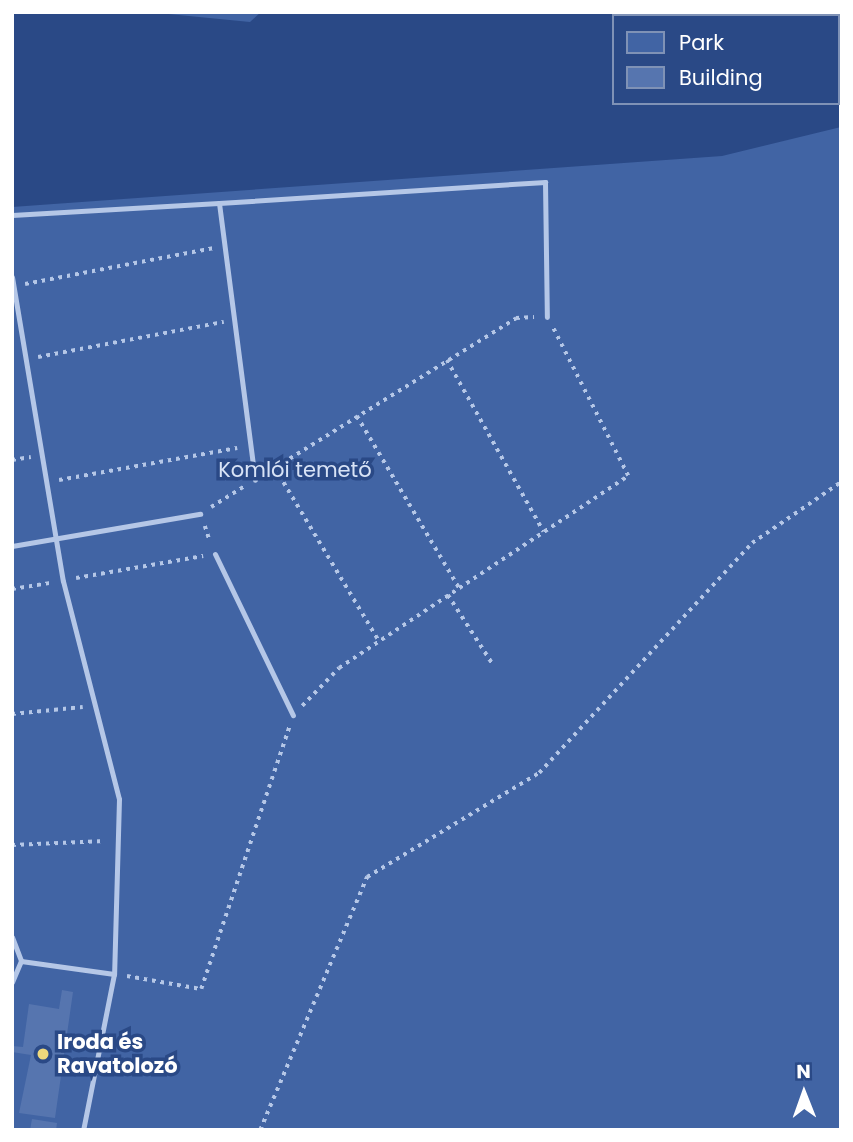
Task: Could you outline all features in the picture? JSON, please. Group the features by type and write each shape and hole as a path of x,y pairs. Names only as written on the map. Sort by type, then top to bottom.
{"lane":[{"path":"12,215 545,182 547,317"},
{"path":"219,203 255,480"},
{"path":"12,277 63,581 119,799 121,840 114,974 82,1130"},
{"path":"12,546 201,514"},
{"path":"215,554 293,715"},
{"path":"12,937 21,961 12,982"},
{"path":"12,965 21,961 114,974"}],"path":[{"path":"14,286 225,246"},
{"path":"12,589 215,554 201,514 516,317 547,317 628,476 339,667 293,715 201,989 114,974"},
{"path":"26,359 234,320"},
{"path":"447,360 544,532"},
{"path":"357,416 459,588"},
{"path":"47,483 251,446"},
{"path":"275,468 379,641"},
{"path":"260,1130 367,877 539,773 752,543 841,482"},
{"path":"448,595 492,663"},
{"path":"12,714 95,706"},
{"path":"12,845 121,840"}],"green space":[{"path":"148,12 261,12 250,22"},
{"name":"Komlói temető","path":"841,127 841,1130 12,1130 12,207 722,156"}],"building":[{"name":"Iroda és Ravatolozó","path":"62,990 73,992 55,1118 19,1113 31,1055 12,1052 12,1046 23,1047 29,1004 59,1009"},
{"path":"32,1119 57,1123 56,1130 30,1130"}],"place":[{"name":"Iroda és Ravatolozó","path":"43,1054"}]}
